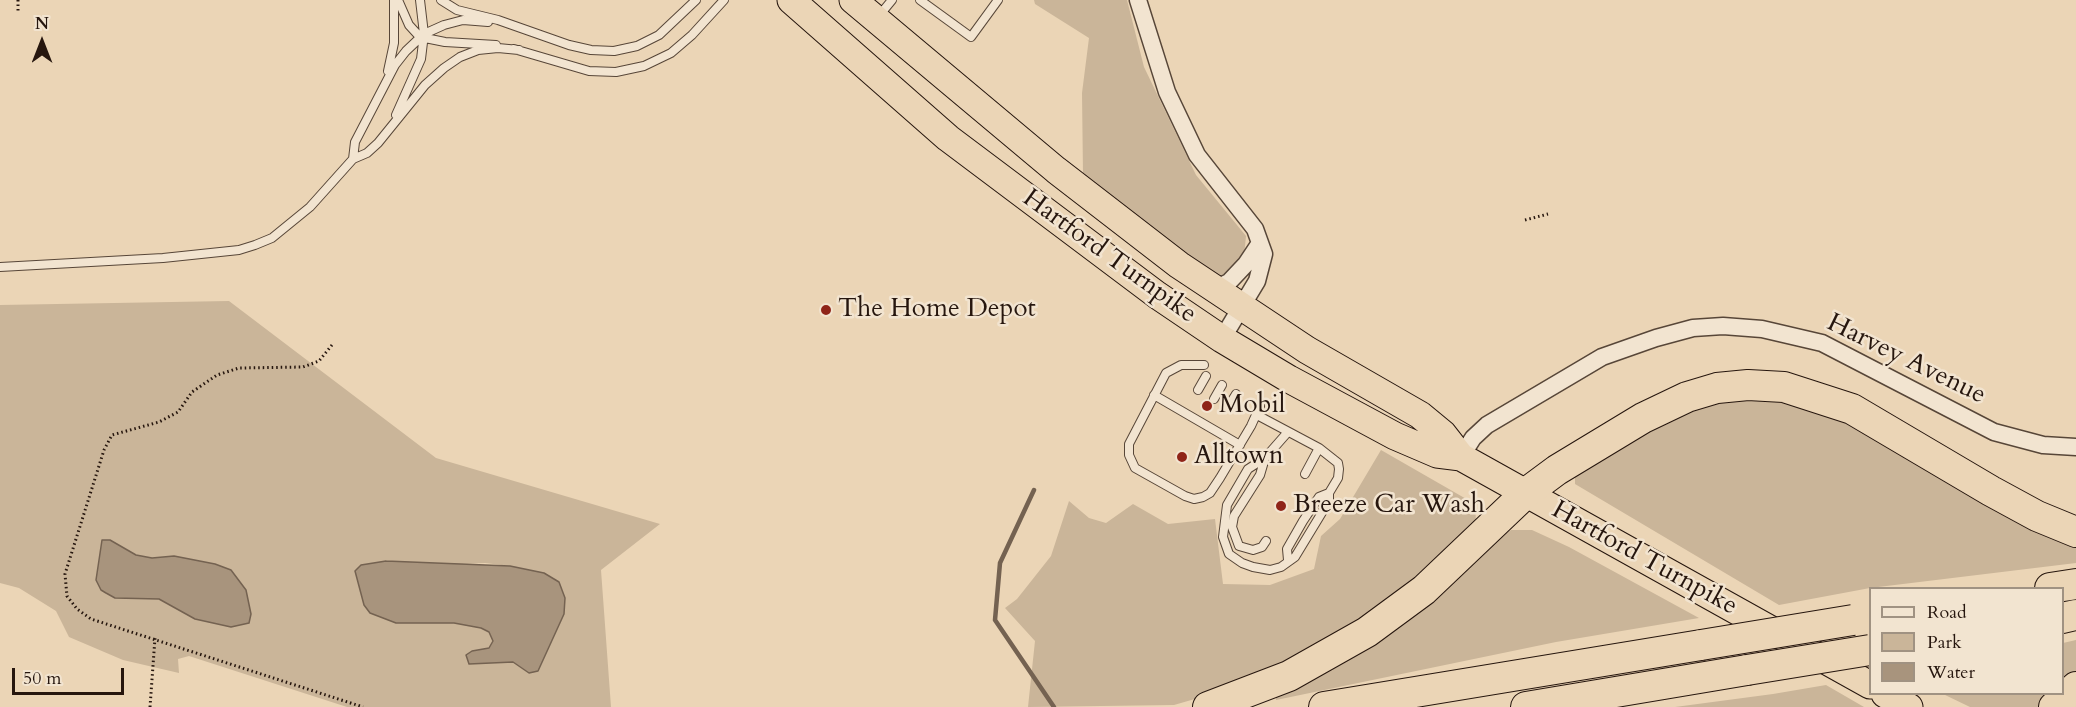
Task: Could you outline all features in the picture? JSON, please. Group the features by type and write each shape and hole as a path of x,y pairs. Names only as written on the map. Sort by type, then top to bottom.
{"highway":[{"name":"Hartford Turnpike","path":"791,0 948,138 1092,249 1222,339 1289,379 1407,442 1437,454 1461,456"},
{"name":"Hartford Turnpike","path":"853,0 884,10 1056,170 1241,308 1307,350 1416,412 1443,434 1461,456 1869,684"},
{"path":"1208,707 1289,676 1367,632 1424,590 1526,493 1557,470 1686,397 1717,388 1784,387 1852,410 1990,491 2037,516 2076,532"},
{"path":"2056,587 2076,584"},
{"path":"1324,707 1862,618"},
{"path":"1526,707 1869,650"},
{"path":"2054,707 2076,687"},
{"path":"1889,695 1910,707"}],"street":[{"path":"1138,0 1167,92 1197,155 1255,229 1264,254 1257,281 1222,339"},
{"path":"1214,289 1229,282 1246,264 1260,243"},
{"name":"Harvey Avenue","path":"1461,456 1473,438 1487,425 1602,357 1692,328 1724,326 1762,329 1822,343 1994,432 2043,445 2076,447"}],"lane":[{"path":"396,0 409,25 423,36 495,45 589,71 616,72 644,66 671,53 692,35 724,0"},
{"path":"384,86 394,43 396,0"},
{"path":"378,143 414,80 421,59 423,36 420,0"},
{"path":"441,0 457,10 526,30"},
{"path":"353,159 355,141 395,65 423,36 463,20 507,24 569,45 591,50 614,51 637,46 659,35 696,0"},
{"path":"920,0 971,38 998,0"},
{"path":"0,267 163,258 238,250 272,238 310,207 353,159 367,153 378,143 425,85 460,57 478,50 498,48 519,50"},
{"path":"1204,365 1181,365 1166,373 1129,444 1129,454 1135,468 1185,496 1194,499 1203,497 1210,493 1257,416 1260,406"},
{"path":"1198,390 1206,376"},
{"path":"1214,399 1222,385"},
{"path":"1228,407 1236,394"},
{"path":"1154,395 1187,409 1240,445"},
{"path":"1257,416 1319,448 1338,463 1338,478 1329,493 1329,501 1295,557 1281,567 1270,570 1253,567 1229,554 1223,537 1227,505 1248,469 1265,458 1287,433"},
{"path":"1305,474 1319,448"},
{"path":"1265,458 1260,475 1234,516 1232,527 1239,546 1253,550 1262,547 1266,541"}],"path":[{"path":"18,0 18,11"},
{"path":"1525,220 1548,214"},
{"path":"332,345 319,361 303,368 240,368 217,375 192,392 178,412 159,422 112,435 104,450 65,574 67,596 77,609 91,619 363,707"},
{"path":"150,707 155,638"}],"green space":[{"path":"1034,0 1127,0 1144,67 1196,175 1246,236 1244,256 1225,274 1215,277 1083,174 1082,93 1089,38 1035,4"},
{"path":"229,301 436,458 660,524 601,570 611,707 347,707 189,656 178,659 179,673 123,660 69,637 56,611 19,588 0,583 0,305","holes":["102,540 110,540 136,555 152,558 174,556 215,564 249,623 231,627 195,618 159,599 115,598 106,593 101,590","485,563 510,566 552,577 564,614 538,671 513,662 469,664 472,651 490,648 493,640 489,632 481,628 454,623 396,623 437,565"]},
{"path":"1752,397 1807,404 1852,417 2076,539 2076,563 1869,587 1779,605 1575,484 1575,474 1672,417 1715,401"},
{"path":"1381,450 1475,504 1476,522 1466,538 1337,640 1226,690 1174,705 1028,707 1035,641 1005,608 1017,599 1051,556 1069,501 1089,518 1106,523 1133,504 1168,524 1215,519 1223,584 1270,585 1314,569 1321,536 1340,519"},
{"path":"1511,530 1532,530 1569,547 1699,618 1556,642 1276,700 1276,692"},
{"path":"2076,640 2076,676 2064,687 2064,643"},
{"path":"1826,685 1864,707 1675,707 1773,694"},
{"path":"1945,695 2056,695 2043,707 1970,707"}],"water":[{"path":"102,540 110,540 136,555 152,558 174,556 215,564 231,570 246,590 251,614 249,623 231,627 195,619 159,599 115,598 106,593 101,590 96,580"},
{"path":"386,561 510,566 544,573 559,582 565,598 564,614 538,671 529,673 513,662 469,664 466,655 472,651 489,648 493,641 489,632 481,628 454,623 396,623 370,613 364,605 355,571 361,565"}],"waterway":[{"path":"1034,490 1000,563 995,620 1054,707"}],"place":[{"name":"The Home Depot","path":"826,310"},
{"name":"Mobil","path":"1207,406"},
{"name":"Alltown","path":"1182,457"},
{"name":"Breeze Car Wash","path":"1281,506"}]}
